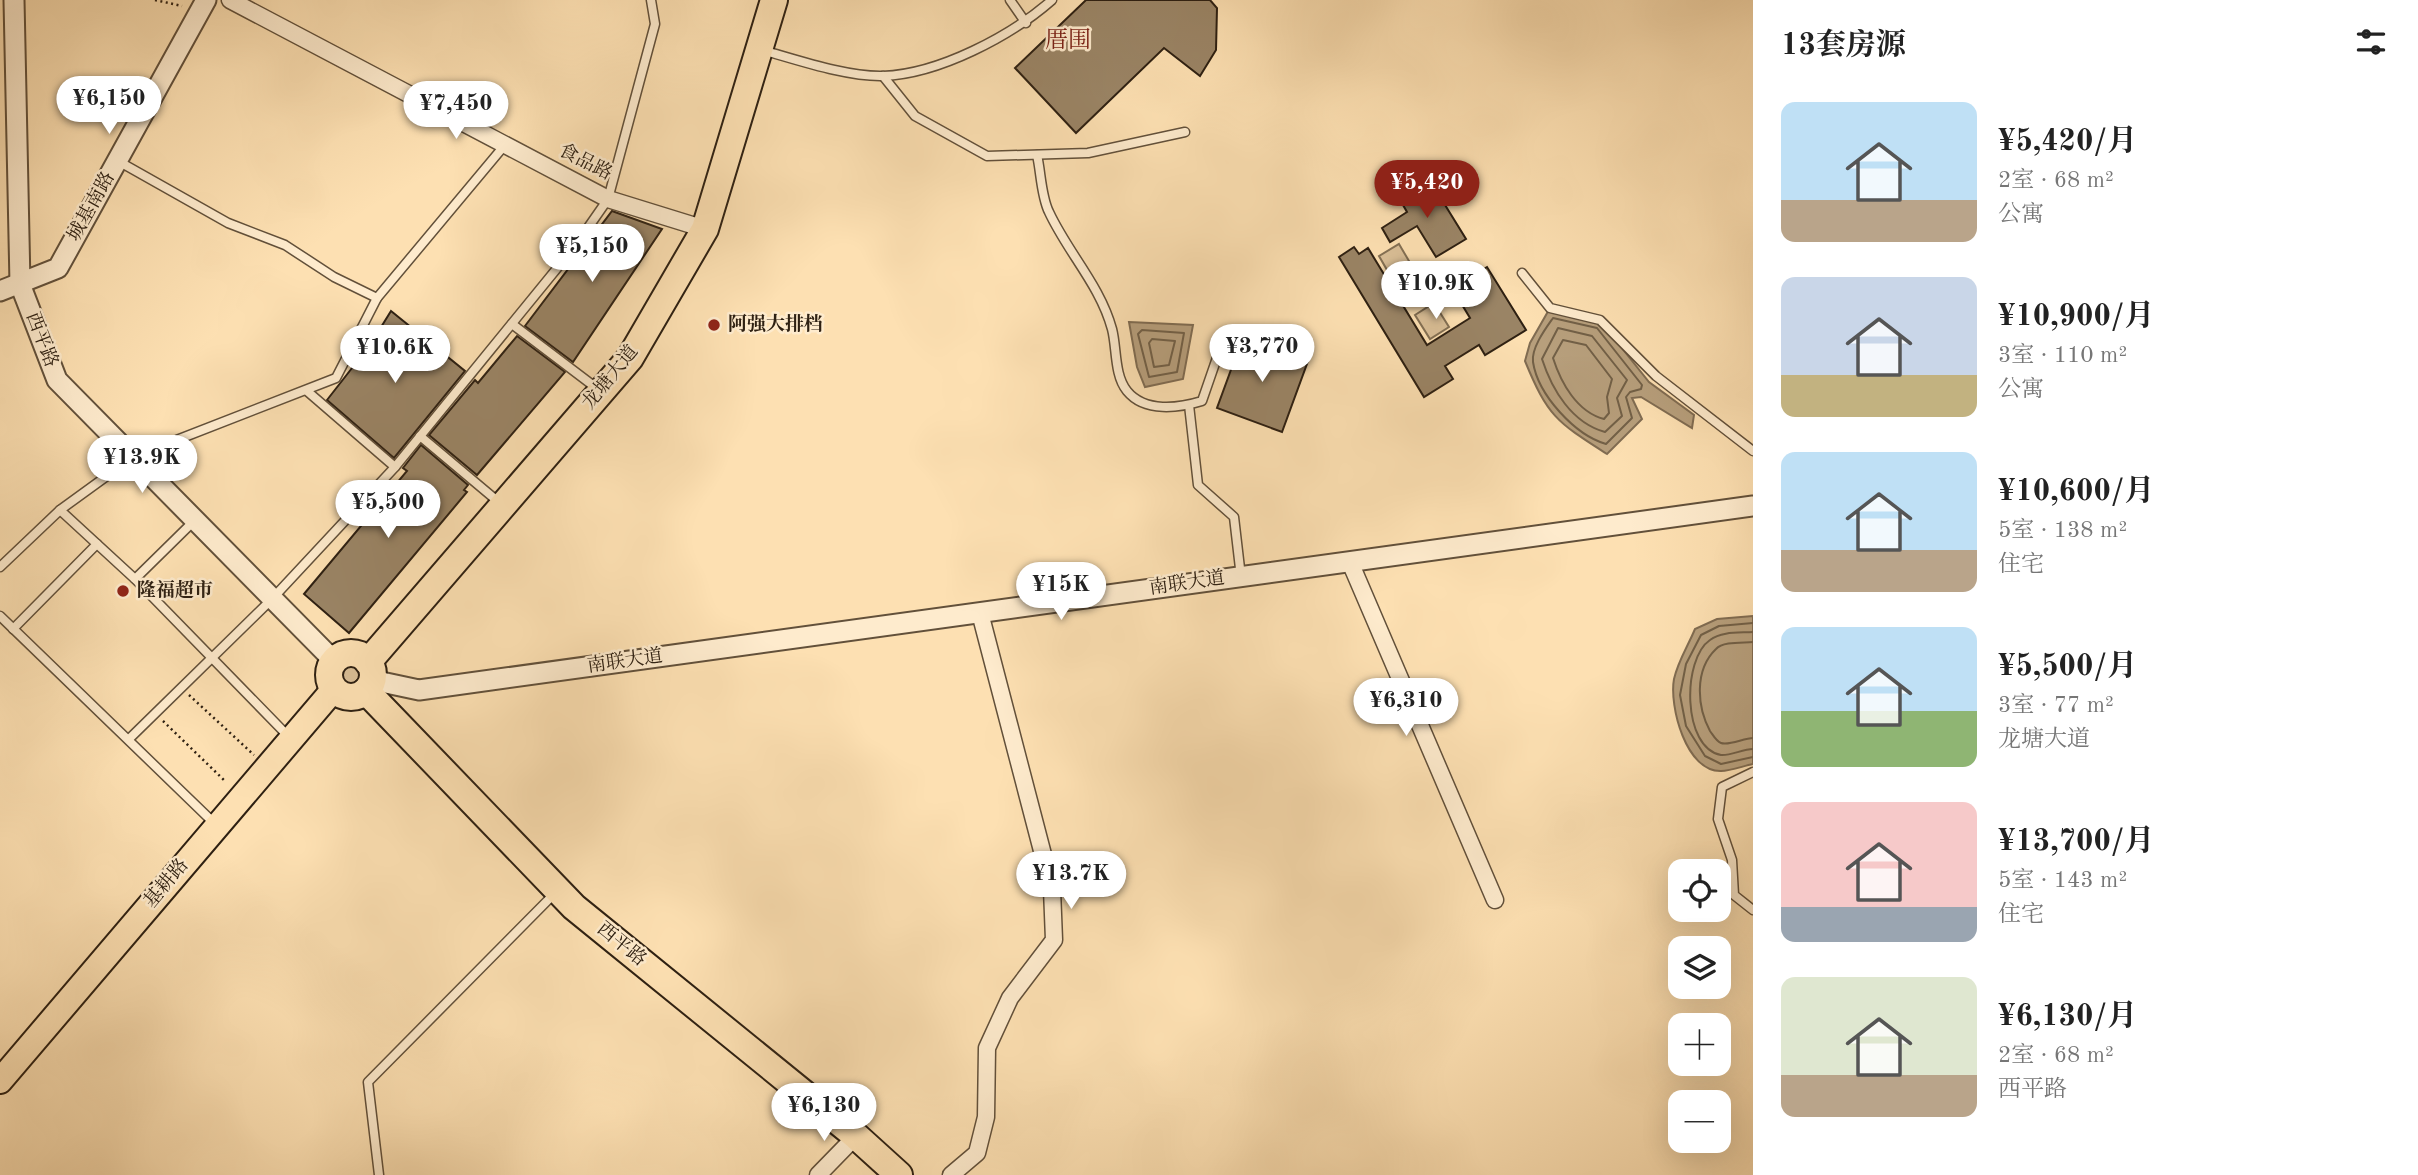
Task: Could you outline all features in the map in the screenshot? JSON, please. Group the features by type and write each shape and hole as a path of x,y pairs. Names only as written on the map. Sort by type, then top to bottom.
{"highway":[{"name":"龙塘大道","path":"367,672 500,503 598,389 624,354 700,227 754,48 764,0"},
{"name":"龙塘大道","path":"754,48 774,0"},
{"path":"347,653 367,672 346,696 334,689 329,673 334,662 347,653"},
{"name":"西平路","path":"367,672 574,907 856,1136 899,1175"}],"main road":[{"name":"基耕路","path":"0,1081 334,689"}],"street":[{"name":"西平路","path":"14,0 10,38 20,284 57,380 334,662"},
{"name":"食品路","path":"230,0 608,199 700,227"},
{"name":"城基南路","path":"0,291 58,268 202,7"},
{"name":"南联大道","path":"367,672 419,690 1753,506"},
{"path":"1350,562 1495,900"},
{"path":"951,1175 977,1153 986,1117 987,1048 1010,998 1054,940 1052,889 980,613"},
{"path":"818,1175 856,1136"}],"lane":[{"path":"129,739 272,599 395,467 576,245 608,199 655,24 651,0"},
{"path":"1010,0 1026,23"},
{"path":"754,48 829,68 883,76 951,62 1026,23 1052,0"},
{"path":"883,76 915,116 987,156 1088,153 1185,132"},
{"path":"0,567 61,510 133,457 335,378 377,298 504,146"},
{"path":"1037,155 1048,211 1094,285 1112,329 1120,375 1127,392 1148,404 1174,409 1202,401 1220,349"},
{"path":"118,161 229,223 285,245 334,277 377,298"},
{"path":"1522,273 1550,308 1600,320 1656,376 1753,451"},
{"path":"512,324 598,389"},
{"path":"307,391 395,467"},
{"path":"1189,405 1198,485 1234,517 1241,577"},
{"path":"420,436 500,503"},
{"path":"61,510 135,579 291,739"},
{"path":"135,579 195,520"},
{"path":"13,628 97,544"},
{"path":"0,616 216,826"},
{"path":"1753,772 1722,787 1718,819 1731,860 1734,895 1753,910"},
{"path":"379,1175 368,1082 558,890"}],"path":[{"path":"155,0 202,7"},
{"path":"182,688 267,767"},
{"path":"155,714 242,796"}],"shaded area":[{"path":"1399,244 1426,290 1406,303 1379,256"},
{"path":"1434,303 1449,327 1430,339 1415,315"},
{"path":"349,659 360,664 365,675 360,686 349,691 338,686 333,675 338,664"}],"water":[{"path":"1550,308 1601,322 1649,382 1694,415 1692,428 1641,397 1632,398 1642,419 1607,454 1565,425 1540,395 1525,361 1530,343"},
{"path":"1129,322 1193,325 1183,379 1145,387 1137,367"},
{"path":"1753,616 1753,764 1721,771 1698,761 1682,736 1674,705 1674,679 1695,629 1717,619"}],"building":[{"path":"1086,0 1210,0 1217,8 1216,50 1200,76 1164,48 1076,133 1015,68"},
{"path":"1429,179 1466,239 1436,257 1417,226 1390,242 1382,228 1407,212 1399,198"},
{"path":"612,211 662,229 573,362 525,326"},
{"path":"1354,247 1359,254 1368,248 1427,345 1470,318 1452,288 1487,267 1526,330 1485,355 1479,345 1445,366 1453,379 1424,397 1339,257"},
{"path":"391,311 465,371 394,458 327,400 370,345"},
{"path":"517,336 565,372 477,475 429,435 475,380 478,383"},
{"path":"1243,337 1308,361 1282,432 1217,408"},
{"path":"421,445 468,485 464,490 467,492 349,633 304,594 407,471 403,468"}],"place":[{"name":"阿强大排档","path":"714,325"},
{"name":"隆福超市","path":"123,591"}],"district":[{"name":"厝围","path":"1068,40"}]}
